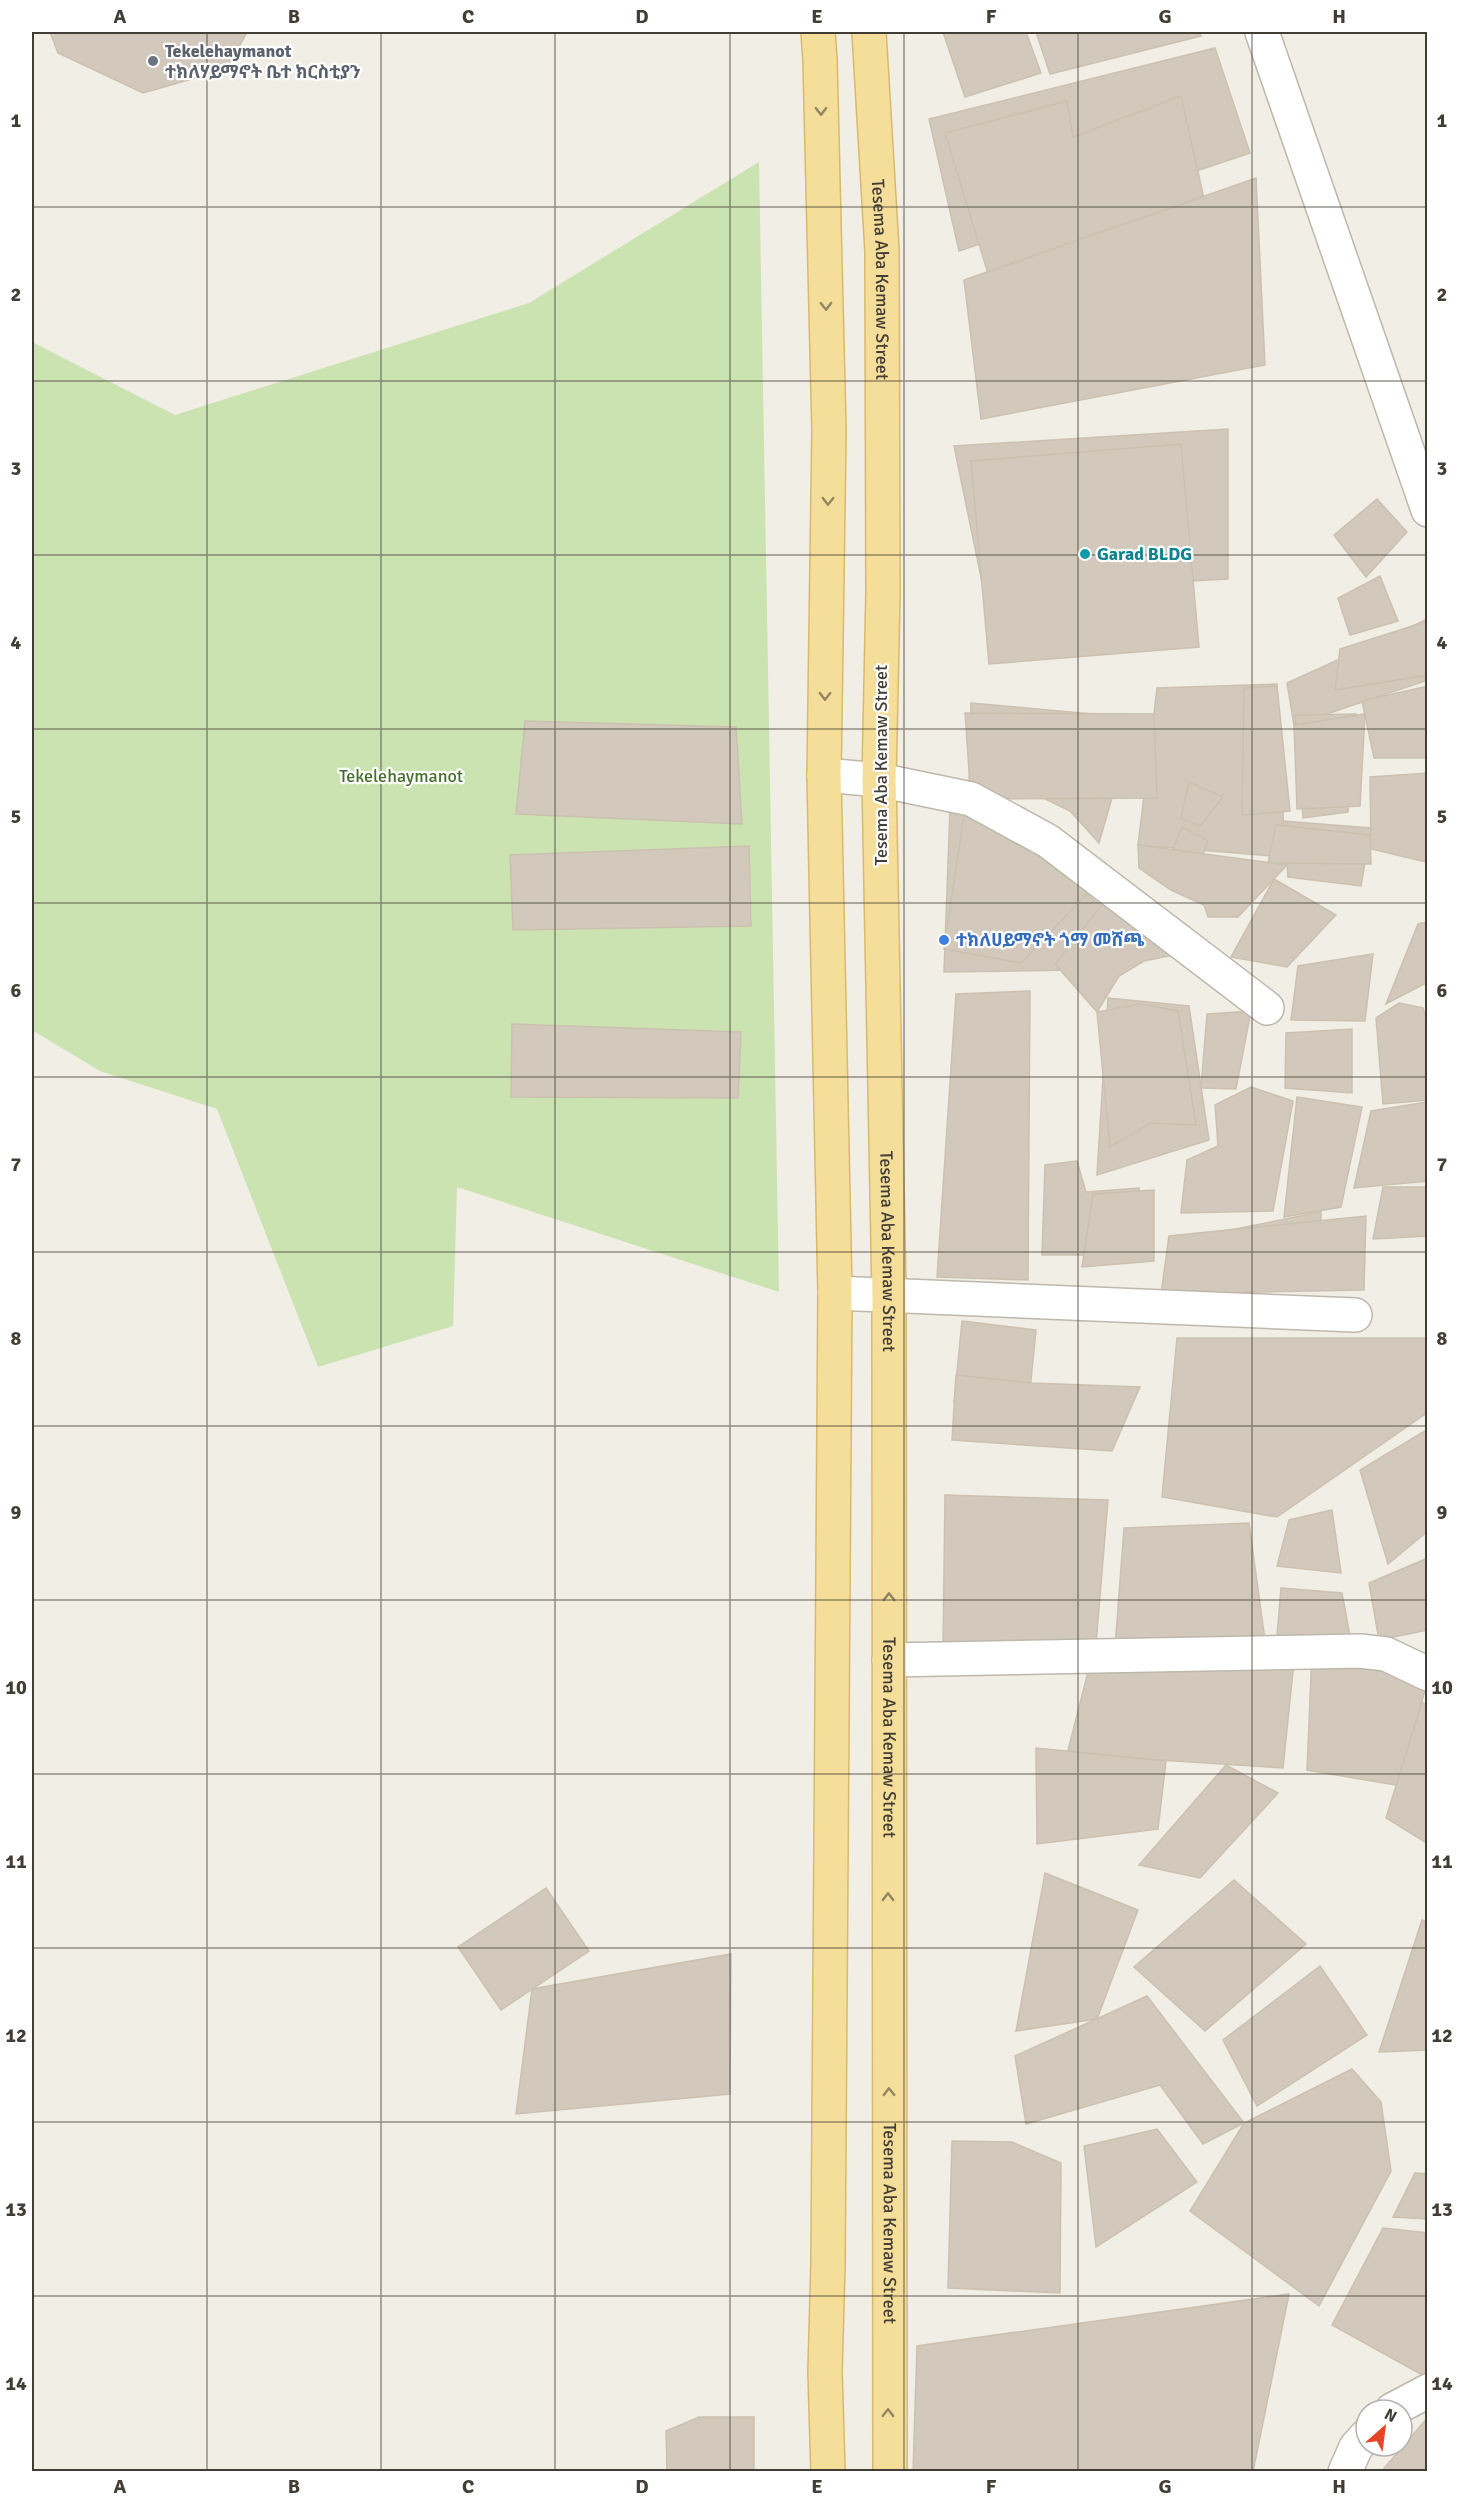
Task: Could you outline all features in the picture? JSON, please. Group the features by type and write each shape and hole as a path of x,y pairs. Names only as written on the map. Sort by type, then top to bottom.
{"main road":[{"path":"828,2472 825,2371 828,2264 835,1293 824,775 829,431 819,46 871,47"},
{"name":"Tesema Aba Kemaw Street","path":"871,47 882,251 883,593 879,780 889,1295 890,2472"}],"street":[{"path":"1263,32 1428,510"},
{"path":"824,775 879,780 971,799 1048,841 1267,1008"},
{"path":"835,1293 1355,1315"},
{"path":"889,1660 1360,1651 1386,1654 1428,1674"},
{"path":"1414,2398 1428,2391"},
{"path":"1345,2472 1354,2452"}],"green space":[{"name":"Tekelehaymanot","path":"759,162 779,1292 457,1187 453,1326 318,1367 217,1109 100,1071 32,1030 32,342 175,415 529,303"}],"building":[{"name":"Tekelehaymanot ተክለሃይማኖት ቤተ ክርስቲያን","path":"50,32 247,32 227,69 143,93 58,53"},
{"path":"943,32 1026,32 1041,73 965,97"},
{"path":"1036,32 1199,32 1201,36 1050,74"},
{"path":"1215,48 1250,153 959,251 929,119"},
{"path":"1181,96 1207,212 993,290 945,133 1067,101 1073,137"},
{"path":"1256,178 1265,365 981,419 964,280"},
{"name":"Garad BLDG","path":"1228,429 1228,579 984,592 954,446"},
{"name":"Garad BLDG","path":"1181,444 1199,647 989,664 971,461"},
{"path":"1377,499 1407,532 1366,577 1334,535"},
{"path":"1380,576 1398,621 1350,635 1338,598"},
{"path":"1428,619 1428,680 1294,725 1287,683"},
{"path":"1425,622 1428,632 1428,675 1335,690 1340,649"},
{"path":"1277,684 1285,857 1138,845 1157,688"},
{"path":"1277,686 1290,811 1242,815 1244,688"},
{"path":"1428,686 1428,758 1374,758 1362,701"},
{"path":"971,703 1135,718 1099,843 1070,811 1025,789 992,783 969,786"},
{"path":"965,713 1154,714 1157,798 971,799"},
{"path":"1356,714 1348,812 1303,818 1295,715"},
{"path":"1365,714 1360,806 1297,809 1294,725"},
{"path":"525,721 736,727 742,824 516,814"},
{"path":"1428,773 1426,862 1371,849 1370,777"},
{"path":"1189,782 1223,797 1200,826 1181,818"},
{"path":"950,808 1038,852 1101,906 1076,970 944,972"},
{"path":"964,815 992,824 1095,885 1021,963 944,949"},
{"path":"1283,821 1371,828 1361,886 1288,877"},
{"path":"1276,825 1370,835 1371,864 1268,863"},
{"path":"1182,827 1208,841 1191,884 1161,879"},
{"path":"1138,845 1287,865 1238,917 1208,917 1204,905 1171,890 1139,868"},
{"path":"749,846 751,926 513,930 510,855"},
{"path":"1274,879 1336,915 1287,967 1231,957"},
{"path":"1117,886 1188,952 1144,961 1119,976 1097,1012 1055,964"},
{"path":"1428,922 1428,982 1386,1004 1418,924"},
{"path":"1373,954 1365,1021 1291,1020 1298,966"},
{"path":"1030,991 1028,1280 937,1277 956,994"},
{"path":"1108,998 1189,1006 1209,1140 1097,1175"},
{"path":"1399,1003 1423,1008 1428,1025 1428,1100 1383,1104 1376,1018"},
{"path":"1140,1004 1178,1011 1196,1125 1150,1123 1110,1147 1097,1012"},
{"path":"1251,1011 1236,1089 1201,1088 1207,1014"},
{"path":"512,1024 741,1032 738,1098 511,1097"},
{"path":"1352,1029 1352,1093 1285,1088 1286,1033"},
{"path":"1251,1087 1293,1101 1273,1211 1181,1213 1187,1160 1218,1146 1215,1105"},
{"path":"1297,1097 1362,1107 1341,1207 1284,1217"},
{"path":"1428,1102 1428,1181 1354,1188 1371,1111"},
{"path":"1077,1161 1086,1192 1139,1188 1150,1255 1042,1255 1045,1165"},
{"path":"1383,1187 1428,1187 1428,1236 1373,1239"},
{"path":"1154,1190 1154,1261 1082,1267 1093,1194"},
{"path":"1321,1212 1321,1286 1198,1287 1184,1239"},
{"path":"1366,1216 1364,1290 1161,1294 1169,1236"},
{"path":"962,1321 1036,1330 1028,1410 954,1402"},
{"path":"1177,1338 1428,1338 1428,1412 1277,1517 1162,1497"},
{"path":"956,1375 1031,1383 1140,1387 1112,1451 952,1440"},
{"path":"1428,1429 1428,1531 1388,1564 1360,1470"},
{"path":"945,1495 1108,1500 1096,1644 943,1646"},
{"path":"1332,1510 1341,1573 1277,1566 1289,1520"},
{"path":"1249,1523 1265,1640 1115,1648 1124,1528"},
{"path":"1428,1558 1428,1630 1379,1640 1369,1583"},
{"path":"1281,1588 1342,1593 1350,1636 1277,1636"},
{"path":"1312,1651 1428,1677 1401,1786 1307,1770"},
{"path":"1295,1652 1283,1768 1067,1754 1088,1672"},
{"path":"1422,1702 1428,1707 1428,1844 1386,1818"},
{"path":"1036,1748 1166,1761 1158,1829 1037,1844"},
{"path":"1226,1765 1278,1793 1200,1878 1139,1865"},
{"path":"1045,1873 1138,1910 1097,2019 1016,2031"},
{"path":"1234,1880 1306,1944 1205,2031 1134,1967"},
{"path":"546,1888 589,1951 501,2010 458,1947"},
{"path":"1422,1920 1428,1922 1428,2050 1379,2052"},
{"path":"731,1954 730,2094 516,2114 532,1989"},
{"path":"1320,1966 1367,2035 1257,2106 1223,2040"},
{"path":"1147,1996 1244,2123 1203,2144 1160,2085 1026,2124 1015,2056"},
{"path":"1352,2069 1381,2102 1391,2171 1319,2306 1190,2211 1244,2123"},
{"path":"1157,2129 1197,2182 1096,2247 1084,2146"},
{"path":"952,2141 1012,2142 1061,2163 1060,2293 948,2288"},
{"path":"1415,2173 1428,2174 1428,2219 1393,2217"},
{"path":"1383,2228 1428,2233 1428,2367 1424,2376 1332,2325"},
{"path":"1289,2294 1253,2472 913,2472 917,2346"},
{"path":"699,2417 754,2417 754,2472 667,2472 666,2431"},
{"path":"1428,2417 1428,2472 1381,2472 1393,2458 1414,2458 1414,2433"}],"place":[{"name":"Tekelehaymanot ተክለሃይማኖት ቤተ ክርስቲያን","path":"153,61"},
{"name":"Garad BLDG","path":"1085,554"},
{"name":"ተክለሀይማኖት ጎማ መሸጫ","path":"944,940"}]}
